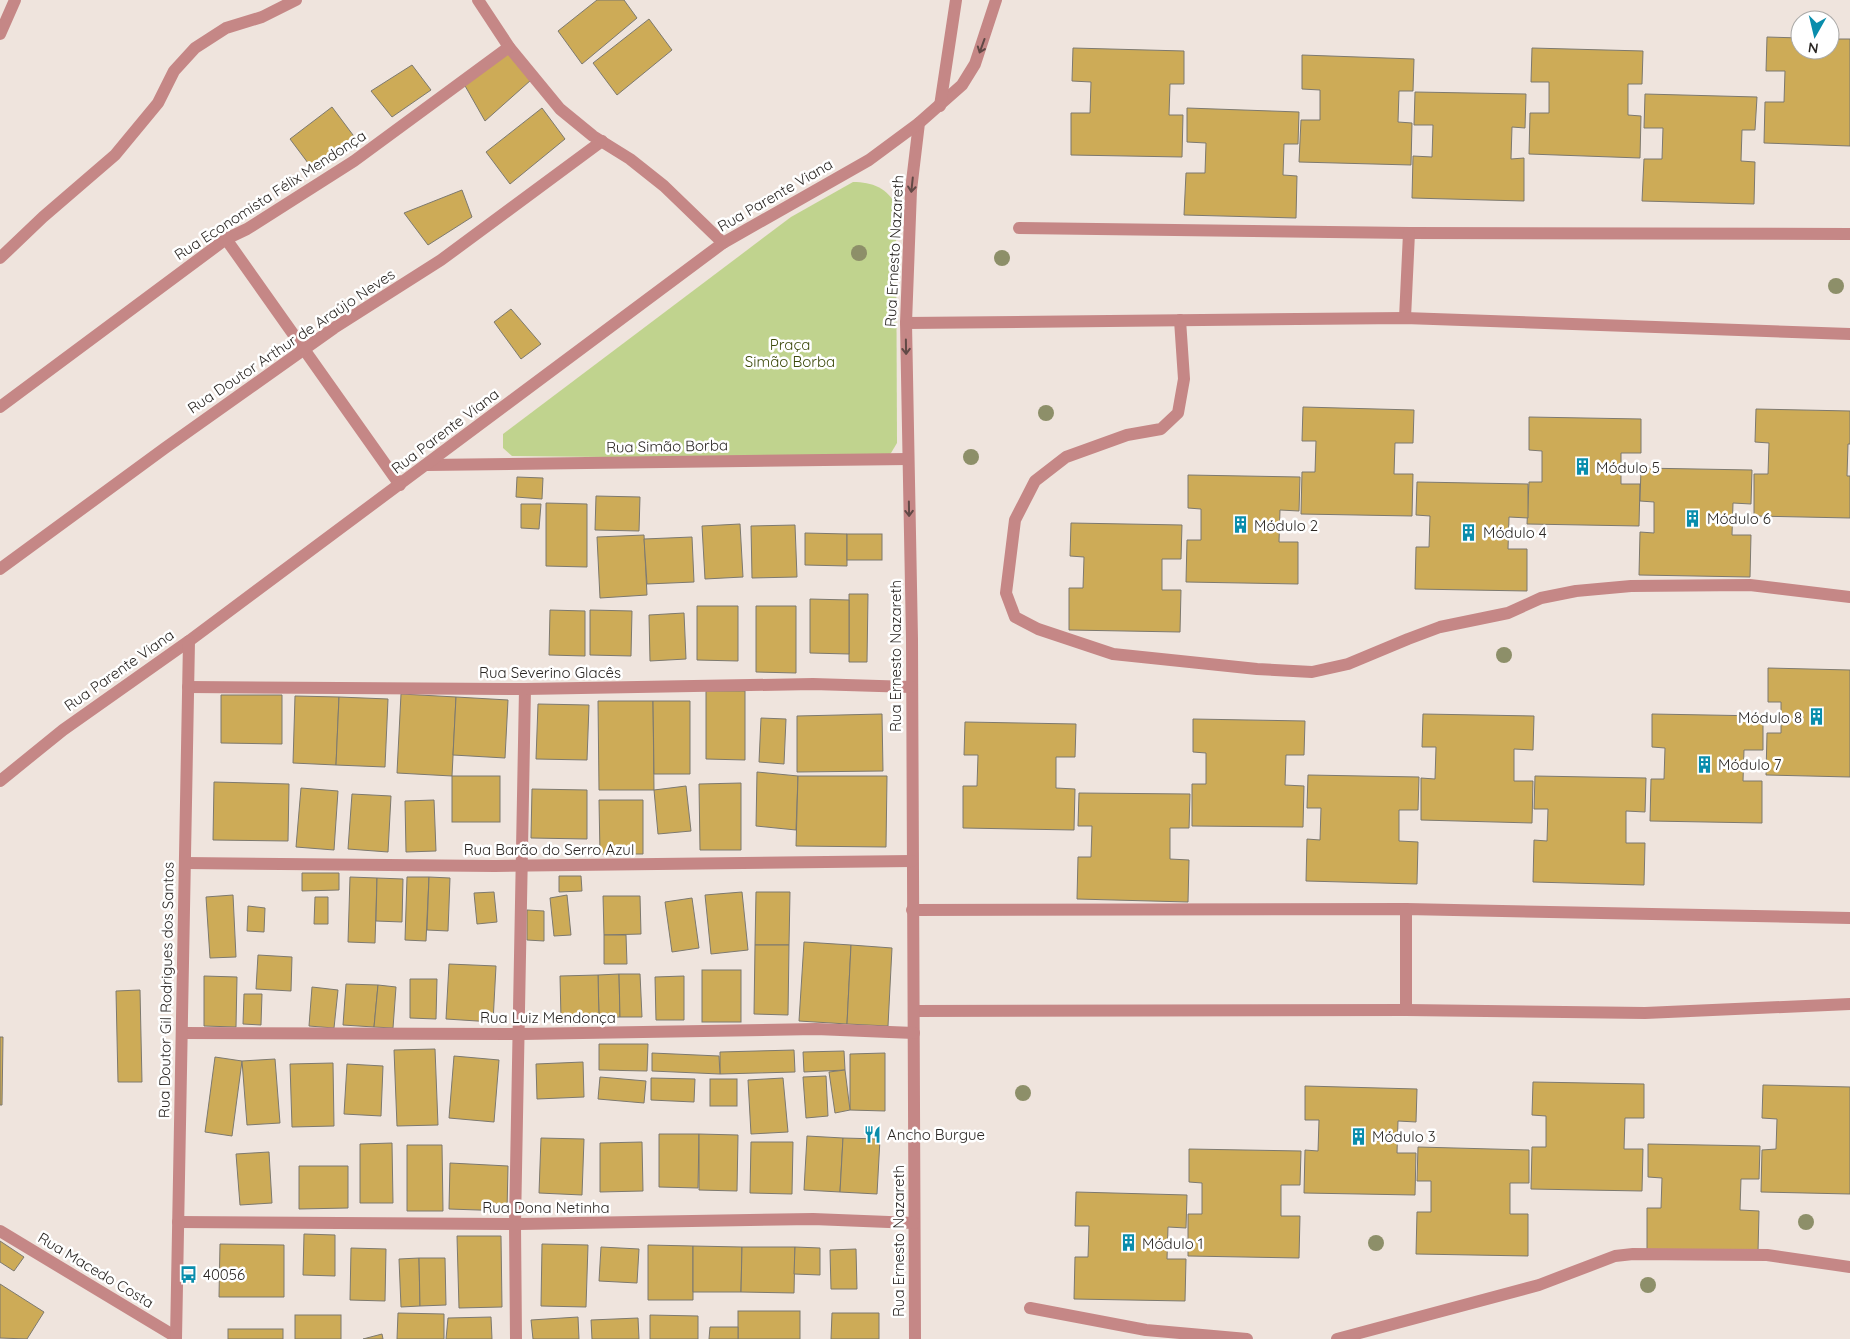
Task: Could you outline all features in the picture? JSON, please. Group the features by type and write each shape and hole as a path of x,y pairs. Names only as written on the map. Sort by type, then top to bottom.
{"street":[{"path":"0,34 15,0"},
{"path":"0,258 43,217 115,155 158,103 174,72 195,48 226,28 262,17 296,0"},
{"path":"478,0 510,47 560,109 664,186 723,243"},
{"path":"940,106 956,0"},
{"path":"919,124 962,85 975,64 996,0"},
{"name":"Rua Economista Félix Mendonça","path":"0,407 226,240 247,229 354,161 510,47"},
{"name":"Rua Parente Viana","path":"0,781 63,730 189,641 723,243 869,160 919,124"},
{"name":"Rua Ernesto Nazareth","path":"915,1339 912,687 906,323 911,190 919,124"},
{"name":"Rua Doutor Arthur de Araújo Neves","path":"0,569 304,349 441,260 602,141"},
{"path":"1019,228 1409,233 1850,234"},
{"path":"1406,318 1409,233"},
{"path":"226,240 400,484"},
{"path":"906,323 1406,318 1850,334"},
{"path":"1180,320 1184,379 1178,413 1161,429 1127,435 1066,457 1035,481 1015,520 1006,593 1015,617 1038,629 1113,654 1257,669 1312,672 1348,664 1440,627 1508,613 1541,598 1576,591 1631,586 1750,585 1850,597"},
{"name":"Rua Simão Borba","path":"426,464 908,459"},
{"name":"Rua Doutor Gil Rodrigues dos Santos","path":"176,1338 189,641"},
{"name":"Rua Severino Glacês","path":"188,687 525,689 813,684 912,687"},
{"path":"516,1339 515,1224 525,689"},
{"name":"Rua Barão do Serro Azul","path":"185,863 521,865 912,862"},
{"path":"1406,909 1406,1010"},
{"path":"912,910 1406,909 1850,918"},
{"path":"914,1010 1406,1010 1645,1013 1850,1004"},
{"name":"Rua Luiz Mendonça","path":"182,1033 518,1034 816,1029 914,1033"},
{"name":"Rua Dona Netinha","path":"178,1222 515,1224 813,1219 914,1223"},
{"name":"Rua Macedo Costa","path":"0,1231 176,1338"},
{"path":"1337,1339 1539,1285 1615,1256 1633,1254 1767,1255 1850,1267"},
{"path":"1030,1308 1146,1330 1247,1339"}],"green space":[{"name":"Praça Simão Borba","path":"853,182 867,183 879,187 889,195 896,206 897,443 891,453 883,460 512,456 503,448 503,434 791,217"}],"building":[{"path":"597,0 624,0 637,18 582,64 558,31"},
{"path":"649,19 672,50 617,95 593,63"},
{"path":"1767,37 1790,38 1790,60 1840,60 1840,39 1850,39 1850,146 1764,143 1765,102 1784,102 1785,71 1766,71"},
{"path":"1073,48 1184,51 1184,84 1170,84 1169,115 1183,115 1182,157 1071,155 1071,113 1090,113 1091,82 1072,81"},
{"path":"1532,48 1643,51 1642,84 1628,84 1628,115 1641,116 1640,158 1529,154 1530,113 1549,113 1549,82 1531,82"},
{"path":"508,49 531,80 485,121 464,84"},
{"path":"1302,55 1414,59 1413,91 1399,91 1398,122 1412,123 1411,165 1299,162 1301,120 1320,120 1320,90 1302,89"},
{"path":"412,65 431,90 392,117 371,91"},
{"path":"1415,92 1526,94 1525,128 1512,127 1511,159 1524,158 1524,201 1412,198 1413,156 1432,157 1433,125 1414,125"},
{"path":"1645,94 1757,97 1755,130 1742,130 1741,161 1755,162 1754,204 1642,201 1644,159 1662,159 1663,128 1644,128"},
{"path":"332,107 356,139 314,171 290,139"},
{"path":"542,108 565,139 510,184 486,152"},
{"path":"1187,108 1299,112 1298,144 1284,144 1283,175 1297,176 1296,218 1184,215 1186,173 1205,173 1206,143 1187,142"},
{"path":"462,190 472,217 428,245 404,213"},
{"path":"511,309 541,344 521,359 494,322"},
{"path":"1303,407 1414,410 1413,443 1395,443 1394,474 1413,474 1412,516 1301,514 1302,472 1315,472 1316,441 1302,441"},
{"path":"1756,409 1850,411 1850,444 1848,444 1847,476 1850,476 1850,518 1754,516 1754,474 1768,474 1769,443 1755,442"},
{"name":"Módulo 5","path":"1529,417 1641,419 1641,453 1621,453 1621,484 1640,484 1639,526 1527,524 1529,482 1542,482 1542,451 1529,450"},
{"name":"Módulo 6","path":"1641,468 1752,470 1751,504 1733,503 1732,535 1751,535 1750,577 1639,575 1640,532 1654,533 1654,502 1640,501"},
{"name":"Módulo 2","path":"1188,475 1300,477 1299,511 1280,510 1279,542 1298,542 1298,584 1186,582 1187,540 1201,540 1201,509 1188,508"},
{"path":"517,477 543,478 542,499 516,497"},
{"name":"Módulo 4","path":"1417,482 1528,484 1528,518 1509,517 1508,549 1527,549 1527,591 1415,589 1416,547 1429,547 1430,516 1416,515"},
{"path":"596,496 640,497 639,531 595,530"},
{"path":"546,503 587,504 587,567 546,566"},
{"path":"521,504 541,504 539,529 521,528"},
{"path":"1071,523 1182,525 1181,559 1162,559 1162,590 1181,590 1180,632 1069,630 1069,588 1083,588 1084,557 1070,556"},
{"path":"740,524 743,577 705,579 702,526"},
{"path":"795,525 797,577 752,578 751,526"},
{"path":"805,533 847,534 847,566 805,565"},
{"path":"847,534 882,534 882,560 847,560"},
{"path":"644,535 647,595 600,598 597,537"},
{"path":"692,537 694,582 647,584 644,539"},
{"path":"849,594 868,594 867,662 849,662"},
{"path":"810,599 849,600 849,654 810,653"},
{"path":"697,606 738,606 738,661 697,660"},
{"path":"756,606 796,606 796,673 756,672"},
{"path":"550,610 585,611 585,656 549,655"},
{"path":"590,610 632,611 631,656 590,655"},
{"path":"684,613 686,659 650,661 649,615"},
{"name":"Módulo 8","path":"1768,668 1850,670 1850,777 1766,775 1767,733 1781,733 1781,702 1768,702"},
{"path":"706,691 745,691 745,760 706,759"},
{"path":"401,694 456,697 452,776 397,773"},
{"path":"221,695 282,695 282,744 221,743"},
{"path":"295,696 339,697 336,765 293,763"},
{"path":"339,697 388,699 385,767 336,765"},
{"path":"456,697 508,700 505,758 453,755"},
{"path":"598,701 653,701 654,790 599,790"},
{"path":"653,701 690,701 690,774 654,774"},
{"path":"538,704 589,705 587,760 536,759"},
{"path":"882,714 883,771 797,772 797,716"},
{"path":"1423,714 1534,716 1533,750 1514,749 1514,781 1533,781 1532,823 1421,820 1421,778 1435,779 1436,747 1422,747"},
{"name":"Módulo 7","path":"1652,714 1763,716 1763,750 1744,750 1743,781 1762,781 1762,823 1650,821 1651,779 1664,779 1665,748 1652,747"},
{"path":"761,718 786,719 784,764 759,762"},
{"path":"1193,719 1305,721 1304,755 1286,755 1285,785 1304,786 1303,827 1192,826 1192,784 1206,784 1206,753 1193,752"},
{"path":"965,722 1076,724 1075,757 1056,757 1056,788 1075,789 1074,830 963,828 963,786 977,786 978,755 964,755"},
{"path":"757,772 798,776 796,830 756,826"},
{"path":"1308,775 1419,777 1418,810 1399,810 1399,841 1418,842 1417,884 1306,881 1307,839 1320,840 1321,808 1307,808"},
{"path":"452,776 500,776 500,822 452,822"},
{"path":"798,776 887,776 886,847 796,846"},
{"path":"1535,776 1646,778 1645,812 1626,811 1626,843 1645,843 1644,885 1533,882 1534,840 1547,841 1548,809 1534,809"},
{"path":"214,782 289,784 288,841 213,840"},
{"path":"741,783 741,850 700,850 699,784"},
{"path":"686,786 691,831 658,834 654,790"},
{"path":"301,788 338,791 334,850 296,847"},
{"path":"532,789 587,790 587,839 531,838"},
{"path":"1079,793 1190,794 1189,828 1170,828 1170,859 1189,860 1188,902 1077,899 1078,857 1091,857 1092,826 1078,826"},
{"path":"352,794 391,796 388,852 348,849"},
{"path":"434,800 436,851 406,852 405,801"},
{"path":"599,800 643,800 643,854 600,854"},
{"path":"302,873 339,873 339,890 302,891"},
{"path":"559,876 581,876 582,891 559,892"},
{"path":"350,877 377,878 375,943 348,942"},
{"path":"407,877 429,877 426,941 405,940"},
{"path":"429,877 450,878 448,931 427,930"},
{"path":"377,878 403,879 402,922 376,921"},
{"path":"494,892 497,922 477,924 474,893"},
{"path":"742,892 748,950 711,954 705,895"},
{"path":"756,892 790,892 789,945 755,945"},
{"path":"233,895 236,957 210,958 206,897"},
{"path":"567,895 571,935 554,936 550,898"},
{"path":"603,896 640,896 641,934 604,935"},
{"path":"315,897 328,897 328,924 314,924"},
{"path":"692,898 699,948 672,952 665,902"},
{"path":"248,906 265,908 264,932 247,931"},
{"path":"527,910 544,911 544,941 527,940"},
{"path":"604,935 626,935 627,964 604,964"},
{"path":"804,942 851,945 847,1024 799,1021"},
{"path":"755,945 789,945 788,1015 754,1014"},
{"path":"851,945 892,948 888,1026 847,1024"},
{"path":"258,955 292,957 291,991 256,989"},
{"path":"449,964 496,966 493,1022 446,1019"},
{"path":"702,970 741,970 741,1022 702,1022"},
{"path":"619,974 620,1017 599,1018 598,975"},
{"path":"619,974 640,974 642,1017 620,1017"},
{"path":"598,975 599,1018 561,1019 560,976"},
{"path":"204,976 237,977 236,1027 204,1026"},
{"path":"684,976 684,1020 656,1020 655,977"},
{"path":"410,979 437,979 436,1019 410,1018"},
{"path":"346,984 378,985 374,1027 343,1025"},
{"path":"378,985 396,987 393,1028 374,1027"},
{"path":"312,987 338,990 334,1028 309,1026"},
{"path":"140,990 142,1082 118,1082 116,991"},
{"path":"244,994 262,994 261,1025 243,1024"},
{"path":"0,1037 3,1037 2,1105 0,1105"},
{"path":"599,1044 648,1044 647,1071 599,1070"},
{"path":"435,1049 438,1125 397,1126 394,1050"},
{"path":"794,1050 795,1072 720,1074 720,1052"},
{"path":"844,1051 845,1070 804,1072 803,1052"},
{"path":"652,1053 719,1056 720,1074 652,1071"},
{"path":"885,1053 885,1111 850,1110 850,1054"},
{"path":"454,1056 499,1060 494,1122 449,1118"},
{"path":"215,1057 242,1061 232,1136 205,1132"},
{"path":"275,1059 280,1123 247,1125 242,1061"},
{"path":"583,1062 584,1097 537,1099 536,1064"},
{"path":"333,1063 334,1126 292,1127 290,1064"},
{"path":"347,1064 383,1066 381,1116 344,1114"},
{"path":"845,1070 850,1110 835,1113 829,1072"},
{"path":"826,1076 828,1116 806,1118 803,1077"},
{"path":"600,1077 646,1081 644,1103 598,1099"},
{"path":"651,1078 695,1079 694,1102 651,1100"},
{"path":"783,1078 788,1132 751,1134 748,1080"},
{"path":"710,1079 737,1079 737,1106 710,1106"},
{"path":"1533,1082 1644,1084 1644,1118 1625,1118 1624,1149 1643,1149 1642,1191 1531,1189 1532,1147 1546,1147 1546,1116 1532,1115"},
{"path":"1763,1085 1850,1087 1850,1194 1761,1192 1762,1150 1776,1149 1777,1119 1762,1118"},
{"name":"Módulo 3","path":"1305,1086 1417,1089 1416,1122 1398,1121 1397,1153 1416,1153 1415,1195 1304,1193 1305,1150 1318,1151 1319,1120 1305,1120"},
{"path":"659,1134 699,1134 698,1188 659,1187"},
{"path":"699,1134 738,1135 737,1191 699,1190"},
{"path":"807,1136 843,1138 840,1192 804,1190"},
{"path":"541,1138 584,1139 582,1195 539,1193"},
{"path":"843,1138 880,1139 877,1194 840,1192"},
{"path":"642,1142 643,1191 600,1192 600,1143"},
{"path":"751,1142 793,1142 792,1194 750,1193"},
{"path":"392,1143 393,1203 360,1203 360,1144"},
{"path":"1648,1144 1760,1146 1759,1179 1741,1179 1740,1210 1759,1211 1758,1252 1647,1251 1647,1208 1661,1208 1662,1178 1648,1177"},
{"path":"407,1145 442,1145 443,1211 407,1211"},
{"path":"1418,1147 1529,1150 1529,1183 1510,1183 1510,1214 1528,1214 1528,1256 1416,1254 1417,1212 1431,1212 1431,1181 1417,1181"},
{"path":"1189,1149 1301,1151 1300,1185 1281,1185 1281,1216 1300,1216 1299,1258 1188,1256 1188,1214 1202,1214 1202,1183 1189,1182"},
{"path":"269,1152 272,1203 240,1205 236,1154"},
{"path":"450,1163 508,1166 507,1211 449,1209"},
{"path":"299,1166 348,1166 348,1208 299,1209"},
{"name":"Módulo 1","path":"1076,1192 1187,1195 1186,1228 1168,1227 1167,1259 1186,1259 1185,1301 1074,1299 1075,1257 1088,1257 1089,1226 1075,1226"},
{"path":"304,1234 335,1235 335,1276 303,1275"},
{"path":"457,1236 501,1236 502,1307 459,1308"},
{"path":"0,1241 24,1257 14,1271 0,1262"},
{"path":"220,1244 284,1245 284,1297 219,1297"},
{"path":"542,1244 588,1245 586,1307 541,1306"},
{"path":"648,1245 693,1246 693,1300 648,1300"},
{"path":"693,1246 742,1247 741,1292 693,1292"},
{"path":"601,1247 639,1249 637,1283 599,1281"},
{"path":"742,1247 795,1247 794,1293 741,1292"},
{"path":"795,1247 820,1248 820,1275 794,1274"},
{"path":"351,1248 386,1249 385,1301 350,1300"},
{"path":"856,1249 857,1289 831,1289 830,1250"},
{"path":"419,1258 420,1306 401,1307 399,1259"},
{"path":"419,1258 445,1258 446,1305 420,1306"},
{"path":"0,1284 44,1312 27,1339 0,1338"},
{"path":"738,1311 800,1311 800,1339 738,1339"},
{"path":"398,1313 444,1314 444,1339 397,1339"},
{"path":"832,1313 879,1313 879,1339 831,1339"},
{"path":"295,1315 341,1315 341,1339 295,1339"},
{"path":"650,1315 698,1316 698,1339 650,1339"},
{"path":"491,1317 492,1339 446,1339 448,1318"},
{"path":"578,1317 579,1339 533,1339 531,1320"},
{"path":"638,1318 639,1339 592,1339 591,1320"},
{"path":"710,1327 738,1327 738,1339 709,1339"},
{"path":"228,1329 283,1329 283,1339 228,1339"},
{"path":"382,1334 383,1339 363,1339"}],"place":[{"name":"Módulo 5","path":"1582,467"},
{"name":"Módulo 6","path":"1693,518"},
{"name":"Módulo 2","path":"1240,525"},
{"name":"Módulo 4","path":"1469,532"},
{"name":"Módulo 8","path":"1816,717"},
{"name":"Módulo 7","path":"1704,764"},
{"name":"Ancho Burgue","path":"873,1134"},
{"name":"Módulo 3","path":"1358,1136"},
{"name":"Módulo 1","path":"1128,1243"},
{"name":"40056","path":"189,1274"}]}
